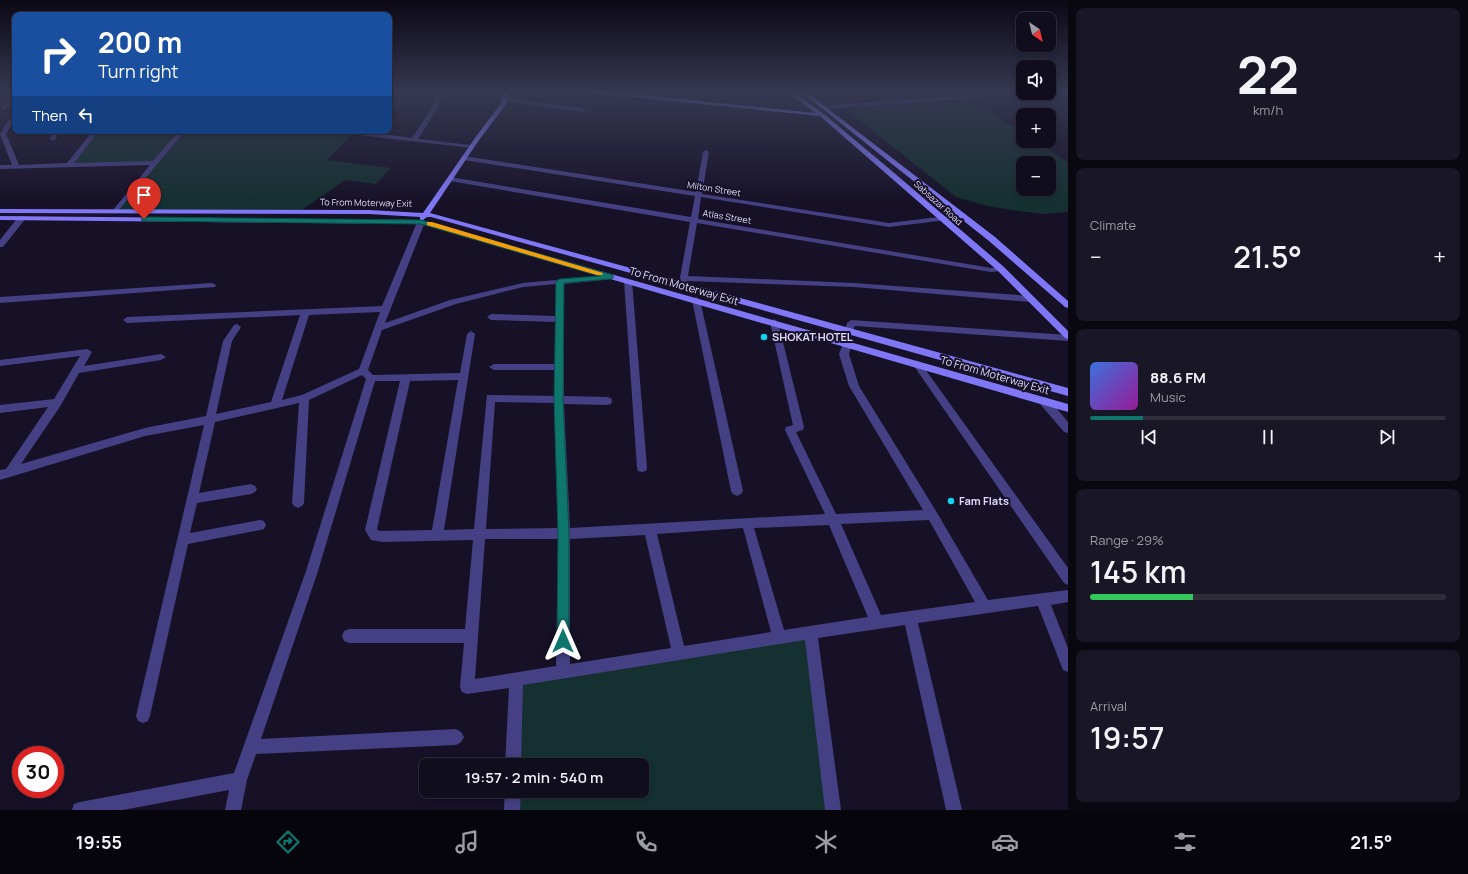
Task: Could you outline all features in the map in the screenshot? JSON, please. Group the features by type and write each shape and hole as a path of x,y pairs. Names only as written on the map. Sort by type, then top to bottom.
{"main road":[{"path":"423,218 485,129"},
{"name":"Sabsazar Road","path":"839,129 898,178 1001,269 1068,337"},
{"name":"Sabsazar Road","path":"853,129 963,216 1068,305"},
{"name":"To From Moterway Exit","path":"0,211 115,211 423,218 682,280 849,330 1068,392"},
{"name":"To From Moterway Exit","path":"0,218 423,218 611,277 774,322 1068,408"}],"street":[{"path":"7,129 3,134 16,166"},
{"path":"414,140 421,129"},
{"path":"53,139 54,134"},
{"path":"70,164 94,134"},
{"path":"115,211 179,134"},
{"path":"365,134 472,147"},
{"path":"706,152 682,280 854,285 1031,299"},
{"name":"Milton Street","path":"464,158 889,225 963,216"},
{"path":"0,167 155,163"},
{"name":"Atlas Street","path":"450,179 991,270 1001,269"},
{"path":"0,245 22,218"},
{"path":"233,810 239,780 312,570 384,309 423,218"},
{"path":"378,328 453,302 523,285 611,277"},
{"path":"560,281 559,400 564,534 563,672"},
{"path":"628,281 642,468"},
{"path":"0,300 212,285"},
{"path":"696,300 737,491"},
{"path":"127,320 384,309"},
{"path":"275,405 305,312"},
{"path":"491,317 560,319"},
{"path":"774,322 799,427 790,430 833,519 877,622"},
{"path":"849,330 851,323 1068,337"},
{"path":"143,716 228,341 237,327"},
{"path":"437,536 471,334"},
{"path":"847,343 844,354 854,386 932,515 985,607"},
{"path":"0,363 87,352 57,402 5,474"},
{"path":"76,370 161,357"},
{"path":"917,364 1068,578"},
{"path":"494,367 559,367"},
{"path":"5,474 145,432 304,398 367,375 406,378 464,376"},
{"path":"406,378 371,530 374,536 564,534 747,523 932,515"},
{"path":"298,503 304,398"},
{"path":"607,401 490,398 467,687 877,622 1068,596"},
{"path":"1044,401 1068,429"},
{"path":"0,409 57,402"},
{"path":"192,499 250,489"},
{"path":"747,523 779,638"},
{"path":"183,540 260,525"},
{"path":"650,530 679,654"},
{"path":"1042,599 1068,665"},
{"path":"910,618 954,810"},
{"path":"811,633 833,810"},
{"path":"349,636 471,636"},
{"path":"513,758 516,679"},
{"path":"251,747 456,737"},
{"path":"80,810 239,780"},
{"path":"512,810 513,798"}],"green space":[{"path":"870,129 1016,129 1016,148 1046,148 1068,162 1068,212 1044,214 988,206 956,197"},
{"path":"94,134 352,134 327,160 391,168 376,184 345,180 299,212 115,211 154,164 69,165"},
{"path":"811,633 836,810 512,810 513,798 649,798 649,758 514,758 516,679"}],"slow traffic":[{"path":"429,224 599,273"}],"place":[{"name":"SHOKAT HOTEL","path":"764,337"},
{"name":"Fam Flats","path":"951,501"}],"route":[{"path":"144,219 421,222 523,250 611,277 560,281 559,400 564,534 563,641"}]}
